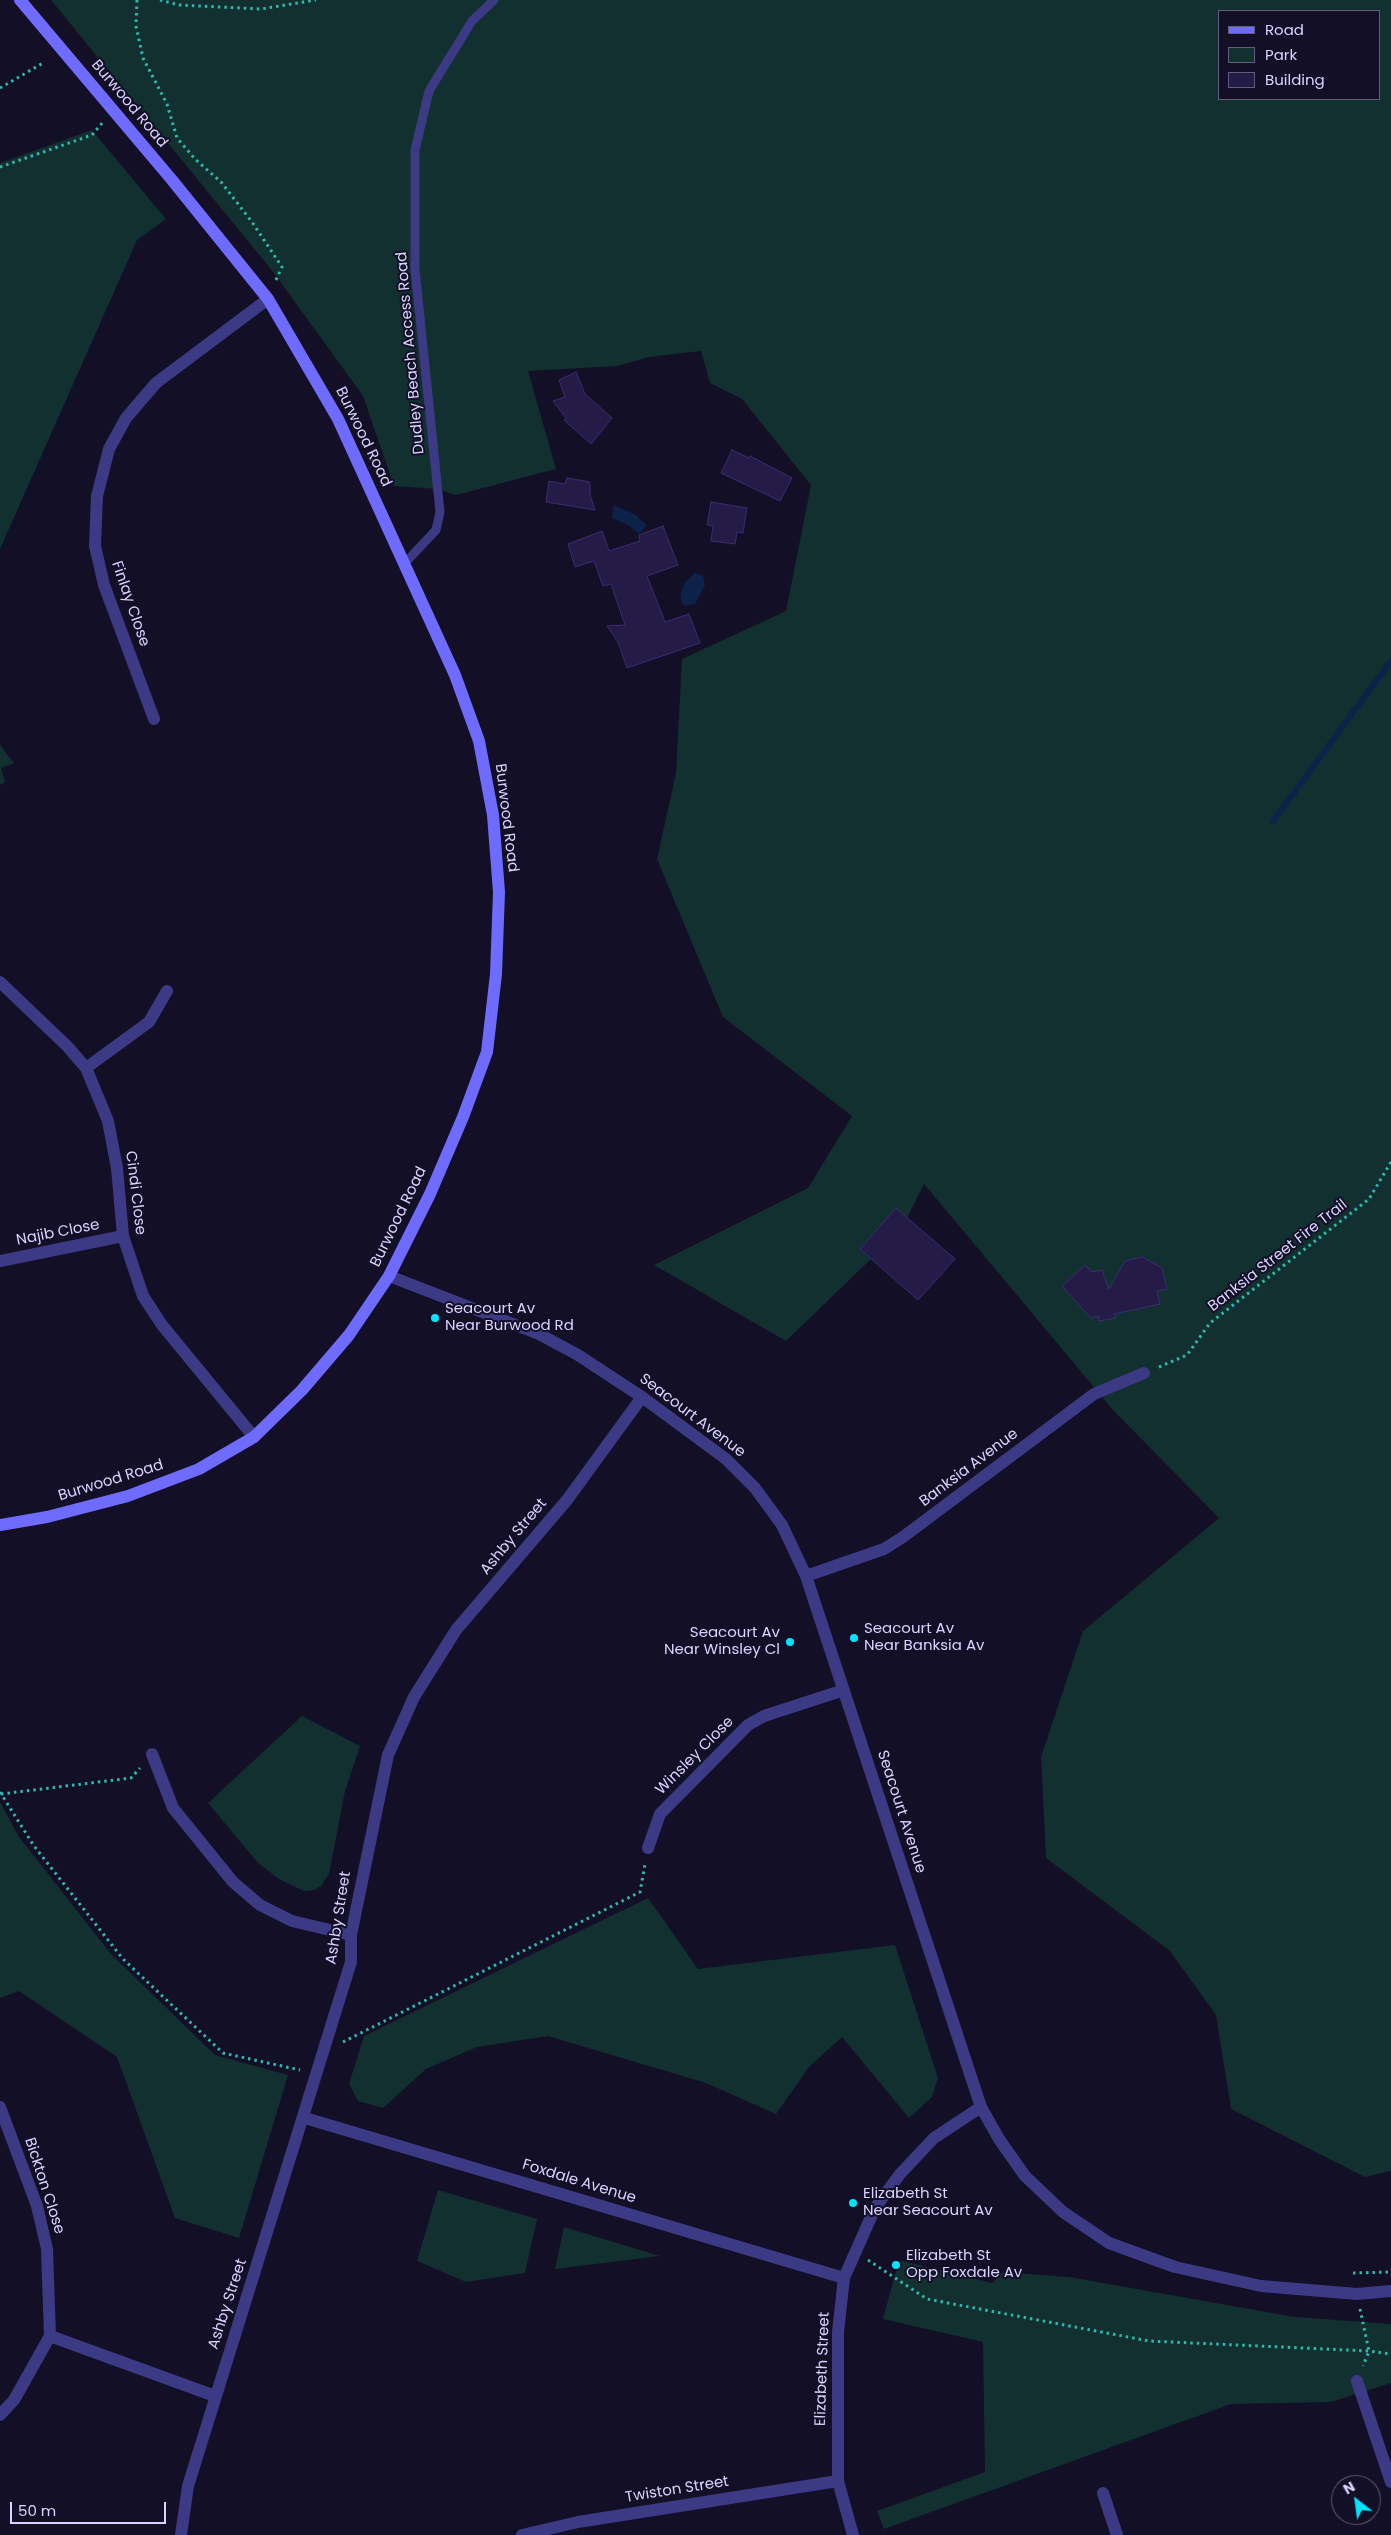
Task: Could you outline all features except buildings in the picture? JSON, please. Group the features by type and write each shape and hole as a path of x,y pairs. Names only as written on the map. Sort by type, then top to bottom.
{"main road":[{"name":"Burwood Road","path":"0,1525 47,1517 128,1496 199,1469 254,1437 302,1390 349,1335 389,1276 430,1194 463,1117 487,1052 496,974 499,892 493,815 479,741 455,675 338,419 268,299 20,0"}],"street":[{"name":"Finlay Close","path":"154,718 104,585 95,546 96,496 110,449 126,418 156,383 268,299"},
{"name":"Cindi Close","path":"0,982 68,1047 86,1068 108,1120 117,1168 123,1236 143,1296 158,1318 254,1437"},
{"path":"86,1068 149,1022 167,991"},
{"name":"Najib Close","path":"0,1261 123,1236"},
{"name":"Seacourt Avenue","path":"389,1276 539,1334 578,1355 642,1397 726,1459 756,1488 782,1525 806,1576 982,2106 999,2139 1026,2176 1063,2212 1110,2243 1175,2267 1261,2286 1357,2294 1391,2291"},
{"name":"Banksia Avenue","path":"806,1576 884,1549 903,1537 1094,1394 1144,1373"},
{"name":"Ashby Street","path":"181,2535 188,2486 318,2074 351,1962 351,1934 365,1858 388,1755 414,1697 456,1630 567,1500 642,1397"},
{"name":"Winsley Close","path":"648,1848 660,1814 748,1725 764,1716 844,1690"},
{"path":"152,1754 174,1808 233,1882 260,1905 292,1921 351,1934"},
{"name":"Elizabeth Street","path":"853,2535 838,2482 838,2332 844,2278 875,2208 900,2174 934,2138 982,2106"},
{"name":"Bickton Close","path":"0,2107 36,2206 47,2249 50,2336"},
{"name":"Foxdale Avenue","path":"304,2118 844,2278"},
{"path":"0,2416 14,2400 50,2336 215,2396"},
{"path":"1358,2381 1391,2482"},
{"name":"Twiston Street","path":"522,2535 578,2522 838,2482"},
{"path":"1103,2493 1117,2535"},
{"path":"578,2522 582,2535"}],"lane":[{"name":"Dudley Beach Access Road","path":"404,564 436,530 440,512 415,269 415,150 429,91 472,21 494,0"}],"path":[{"path":"137,0 136,26 143,58 168,104 177,138 195,160 221,182 252,222 282,267 268,299"},
{"path":"160,0 179,5 261,9 316,0"},
{"path":"0,88 43,63"},
{"path":"0,168 92,135 96,128 114,112"},
{"name":"Banksia Street Fire Trail","path":"1144,1373 1187,1355 1210,1323 1369,1199 1391,1162"},
{"path":"152,1754 131,1778 1,1793 34,1846 123,1959 223,2053 318,2074"},
{"path":"324,2051 640,1892 648,1848"},
{"path":"855,2251 927,2299 1149,2342 1369,2351 1391,2354"},
{"path":"1353,2273 1391,2272"},
{"path":"1357,2294 1369,2351"}],"green space":[{"path":"51,0 1391,0 1391,2171 1365,2177 1231,2109 1216,2015 1170,1951 1046,1858 1041,1757 1083,1631 1219,1518 1113,1410 924,1184 901,1230 786,1341 654,1265 808,1188 852,1116 723,1017 657,859 676,773 682,659 786,611 811,485 742,399 710,383 701,351 649,357 617,366 528,371 556,469 456,495 437,489 394,486 363,396 274,273"},
{"path":"92,130 166,219 137,240 0,549 0,163"},
{"path":"0,745 14,763 1,768 5,782 0,785"},
{"path":"302,1716 360,1746 345,1791 329,1874 321,1886 314,1890 304,1891 279,1879 258,1863 208,1803"},
{"path":"0,1802 19,1837 111,1954 215,2055 288,2075 239,2238 175,2218 117,2057 19,1991 0,1998"},
{"path":"648,1898 698,1969 895,1945 938,2078 932,2097 909,2118 842,2037 809,2067 776,2114 706,2083 548,2036 477,2047 426,2069 383,2108 358,2101 349,2084 364,2036"},
{"path":"438,2190 537,2219 525,2273 466,2282 417,2261"},
{"path":"564,2227 660,2256 555,2269"},
{"path":"899,2260 992,2283 1003,2272 1069,2277 1295,2317 1391,2324 1391,2383 1331,2402 1231,2404 884,2529 877,2511 985,2472 983,2342 883,2319"}],"water":[{"path":"614,505 636,515 647,525 639,534 628,525 612,518"},
{"path":"695,573 703,576 705,585 695,604 685,606 681,602 681,591 685,582"}],"waterway":[{"path":"1273,821 1391,661"}],"place":[{"name":"Seacourt Av Near Burwood Rd","path":"435,1318"},
{"name":"Seacourt Av Near Banksia Av","path":"854,1638"},
{"name":"Seacourt Av Near Winsley Cl","path":"790,1642"},
{"name":"Elizabeth St Near Seacourt Av","path":"853,2203"},
{"name":"Elizabeth St Opp Foxdale Av","path":"896,2265"}]}
